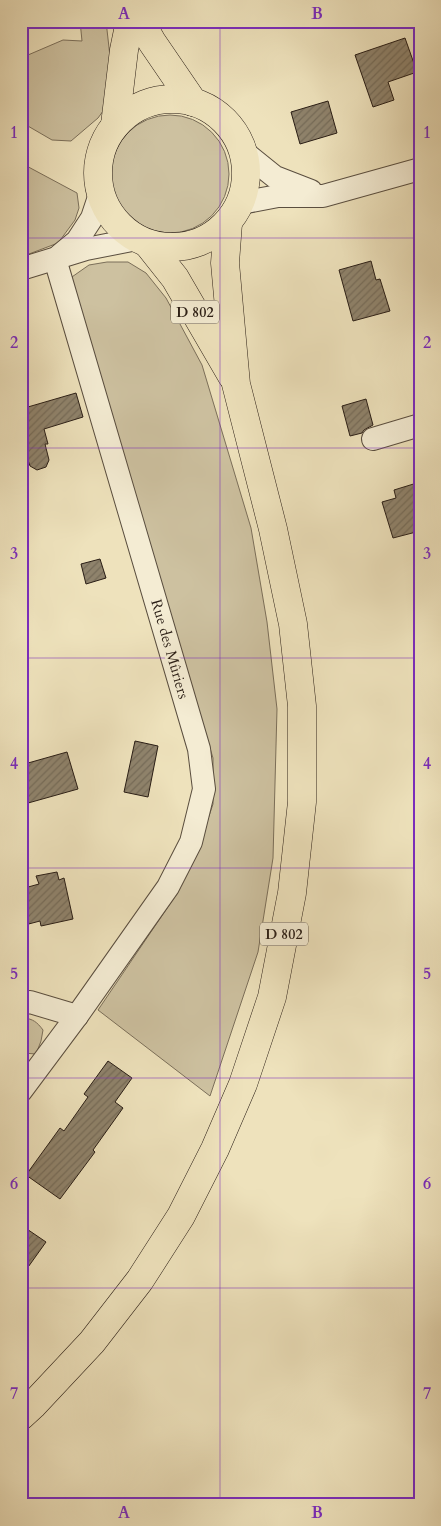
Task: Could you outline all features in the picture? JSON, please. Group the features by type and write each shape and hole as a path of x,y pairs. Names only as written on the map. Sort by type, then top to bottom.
{"main road":[{"path":"115,125 124,50 130,21"},
{"path":"140,21 192,102"},
{"path":"172,99 192,102 215,112 233,130 244,152 246,178 234,213 211,237 191,246 169,248 142,242 127,233 110,216 100,194 97,173 99,156 106,139 115,125 132,111 150,102 172,99"},
{"name":"D 802","path":"21,1416 92,1342 140,1280 181,1216 215,1149 243,1084 272,997 292,893 302,802 302,706 293,624 273,529 236,384 225,264 234,213"},
{"name":"D 802","path":"142,242 175,278 236,384"}],"street":[{"path":"244,152 275,177 323,196"},
{"path":"234,213 278,196 323,196 420,169"},
{"path":"54,259 77,241 92,218 100,194"},
{"path":"21,268 86,249 142,242"},
{"name":"Rue des Mûriers","path":"21,1091 77,1016 168,887 191,842 204,789 199,749 54,259"},
{"path":"373,439 420,425"},
{"path":"21,1004 30,1002 77,1016"}],"shaded area":[{"path":"80,21 106,21 113,83 106,107 98,118 71,141 52,140 21,122 21,58 63,40 82,41"},
{"path":"170,115 192,120 212,132 224,152 229,174 224,196 212,216 192,228 170,233 148,228 128,216 116,196 111,174 116,152 128,132 148,120"},
{"path":"21,163 77,193 79,208 75,220 58,243 21,257"},
{"path":"107,262 128,262 146,273 166,298 202,365 251,528 267,622 277,709 273,858 258,952 210,1096 98,1010 178,892 199,846 213,804 213,758 69,279 89,265"},
{"path":"21,1019 35,1021 43,1030 36,1054 23,1053 21,1056"}],"building":[{"path":"405,38 417,72 388,82 394,100 373,107 355,55"},
{"path":"328,101 337,133 300,144 291,112"},
{"path":"371,261 376,280 380,279 390,311 353,321 339,270"},
{"path":"76,393 83,417 44,429 48,444 45,444 49,460 46,467 37,470 30,466 25,451 21,452 21,409"},
{"path":"366,399 373,425 362,433 350,436 342,406"},
{"path":"420,482 420,531 393,538 382,502 396,498 394,490"},
{"path":"100,559 106,578 86,584 81,564"},
{"path":"135,741 158,746 148,797 124,792"},
{"path":"67,752 78,789 21,805 21,765"},
{"path":"57,872 59,880 64,878 73,919 41,926 40,921 21,926 21,889 39,884 36,876"},
{"path":"108,1061 132,1078 115,1102 123,1108 93,1150 95,1152 60,1199 26,1175 60,1128 64,1131 88,1097 84,1094"},
{"path":"21,1225 46,1242 21,1277"}]}
